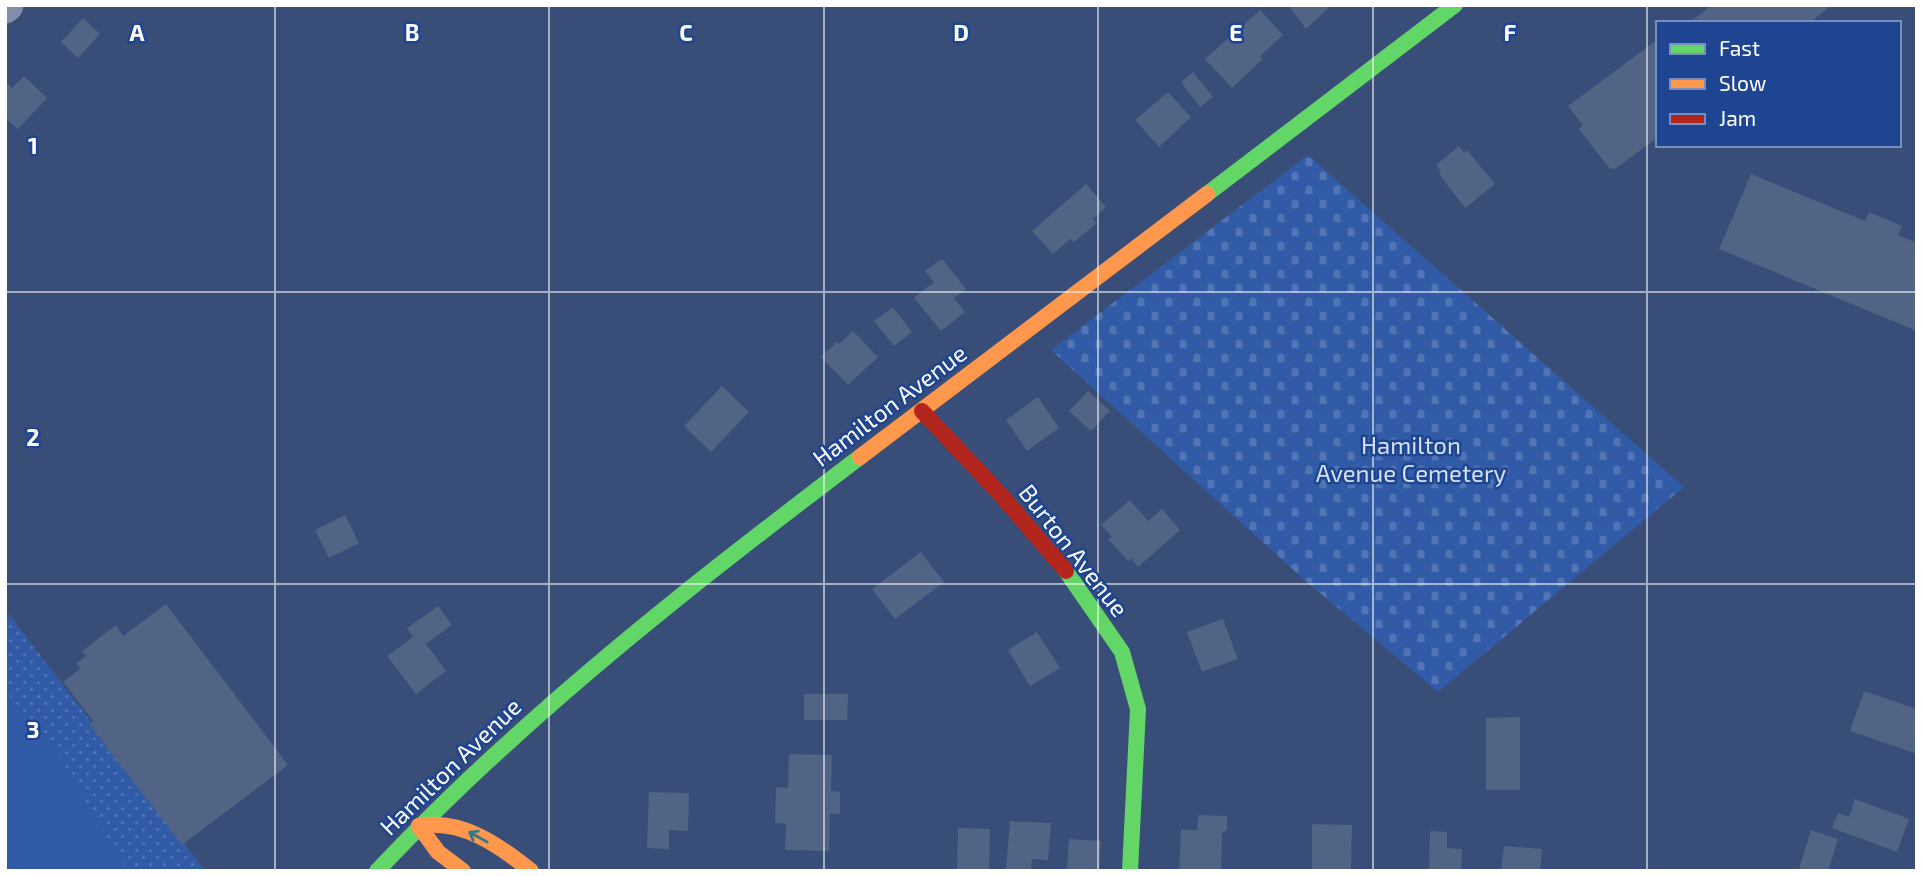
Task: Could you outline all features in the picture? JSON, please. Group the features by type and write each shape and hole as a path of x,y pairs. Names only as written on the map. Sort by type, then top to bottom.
{"main road":[{"name":"Hamilton Avenue","path":"377,871 468,777 606,657 718,565 1455,5"},
{"name":"Burton Avenue","path":"922,411 1000,494 1073,580 1122,652 1138,709 1130,871"},
{"path":"463,871 444,860 433,849 419,826 442,824 462,828 531,871"}],"green space":[{"name":"Hamilton Avenue Cemetery","path":"1308,155 1684,487 1438,692 1301,577 1051,350"},
{"path":"5,609 205,871 5,871"},
{"path":"5,691 52,745 127,871 5,871 5,765 8,755 5,746"}],"building":[{"path":"1288,5 1332,5 1306,29"},
{"path":"1712,5 1832,5 1812,21 1692,21"},
{"path":"1260,10 1283,35 1260,56 1263,59 1232,88 1205,59"},
{"path":"83,18 100,34 78,58 61,42"},
{"path":"1656,40 1656,138 1615,169 1609,168 1579,129 1583,125 1568,106"},
{"path":"1193,72 1213,97 1200,107 1181,82"},
{"path":"24,76 47,98 18,129 5,118 5,86 8,84 12,88"},
{"path":"1167,93 1191,117 1159,147 1135,120"},
{"path":"1459,146 1464,153 1467,150 1495,184 1465,208 1439,174 1441,172 1436,165"},
{"path":"1751,174 1865,221 1869,212 1902,226 1898,235 1917,243 1917,331 1719,249"},
{"path":"1086,184 1106,207 1093,219 1097,223 1074,242 1070,239 1053,254 1032,231"},
{"path":"943,260 966,289 954,298 965,312 941,331 914,298 934,282 925,271"},
{"path":"893,307 912,332 894,346 874,321"},
{"path":"853,331 878,357 848,385 821,357"},
{"path":"722,386 749,412 711,452 684,426"},
{"path":"1088,391 1110,411 1091,431 1069,411"},
{"path":"1038,397 1059,428 1027,451 1006,420"},
{"path":"1130,500 1148,521 1162,509 1180,530 1138,567 1131,558 1128,561 1108,539 1112,537 1101,525"},
{"path":"345,515 359,543 329,558 315,530"},
{"path":"921,552 944,582 895,619 872,589"},
{"path":"166,604 288,765 182,845 89,724 93,721 63,682 80,669 76,663 86,656 82,651 116,625 123,636"},
{"path":"438,606 452,625 426,644 446,671 416,694 387,656 413,637 407,628"},
{"path":"1223,619 1238,659 1202,672 1187,632"},
{"path":"1037,632 1060,668 1030,686 1008,650"},
{"path":"1864,691 1917,709 1917,754 1850,731"},
{"path":"804,694 848,694 847,720 804,720"},
{"path":"1520,717 1520,790 1486,790 1486,718"},
{"path":"789,754 832,755 831,791 840,792 840,814 830,814 829,851 785,850 786,824 775,823 776,787 788,788"},
{"path":"649,792 689,793 688,831 669,830 669,849 647,848"},
{"path":"1855,799 1909,819 1897,852 1832,828 1838,813 1849,817"},
{"path":"1198,815 1227,816 1227,830 1222,833 1221,871 1179,871 1181,830 1197,830"},
{"path":"1010,821 1051,823 1048,860 1032,859 1031,871 1006,871"},
{"path":"1312,824 1352,825 1351,871 1312,871"},
{"path":"958,828 990,829 989,871 957,871"},
{"path":"1811,830 1838,839 1828,871 1799,869"},
{"path":"1430,831 1447,832 1447,848 1462,849 1461,871 1429,871"},
{"path":"1069,839 1101,841 1099,871 1067,871"},
{"path":"1504,846 1542,849 1540,871 1501,871"}],"traffic: fast":[{"path":"1207,194 1455,5"},
{"path":"377,871 467,781 586,674 721,564 860,457"},
{"path":"1066,571 1122,652 1138,709 1130,871"}],"traffic: slow":[{"path":"860,457 1207,194"},
{"path":"419,826 450,826 465,830 493,843 531,871"},
{"path":"419,826 438,852 463,871"}],"traffic: jam":[{"path":"922,411 1000,494 1066,571"}]}
